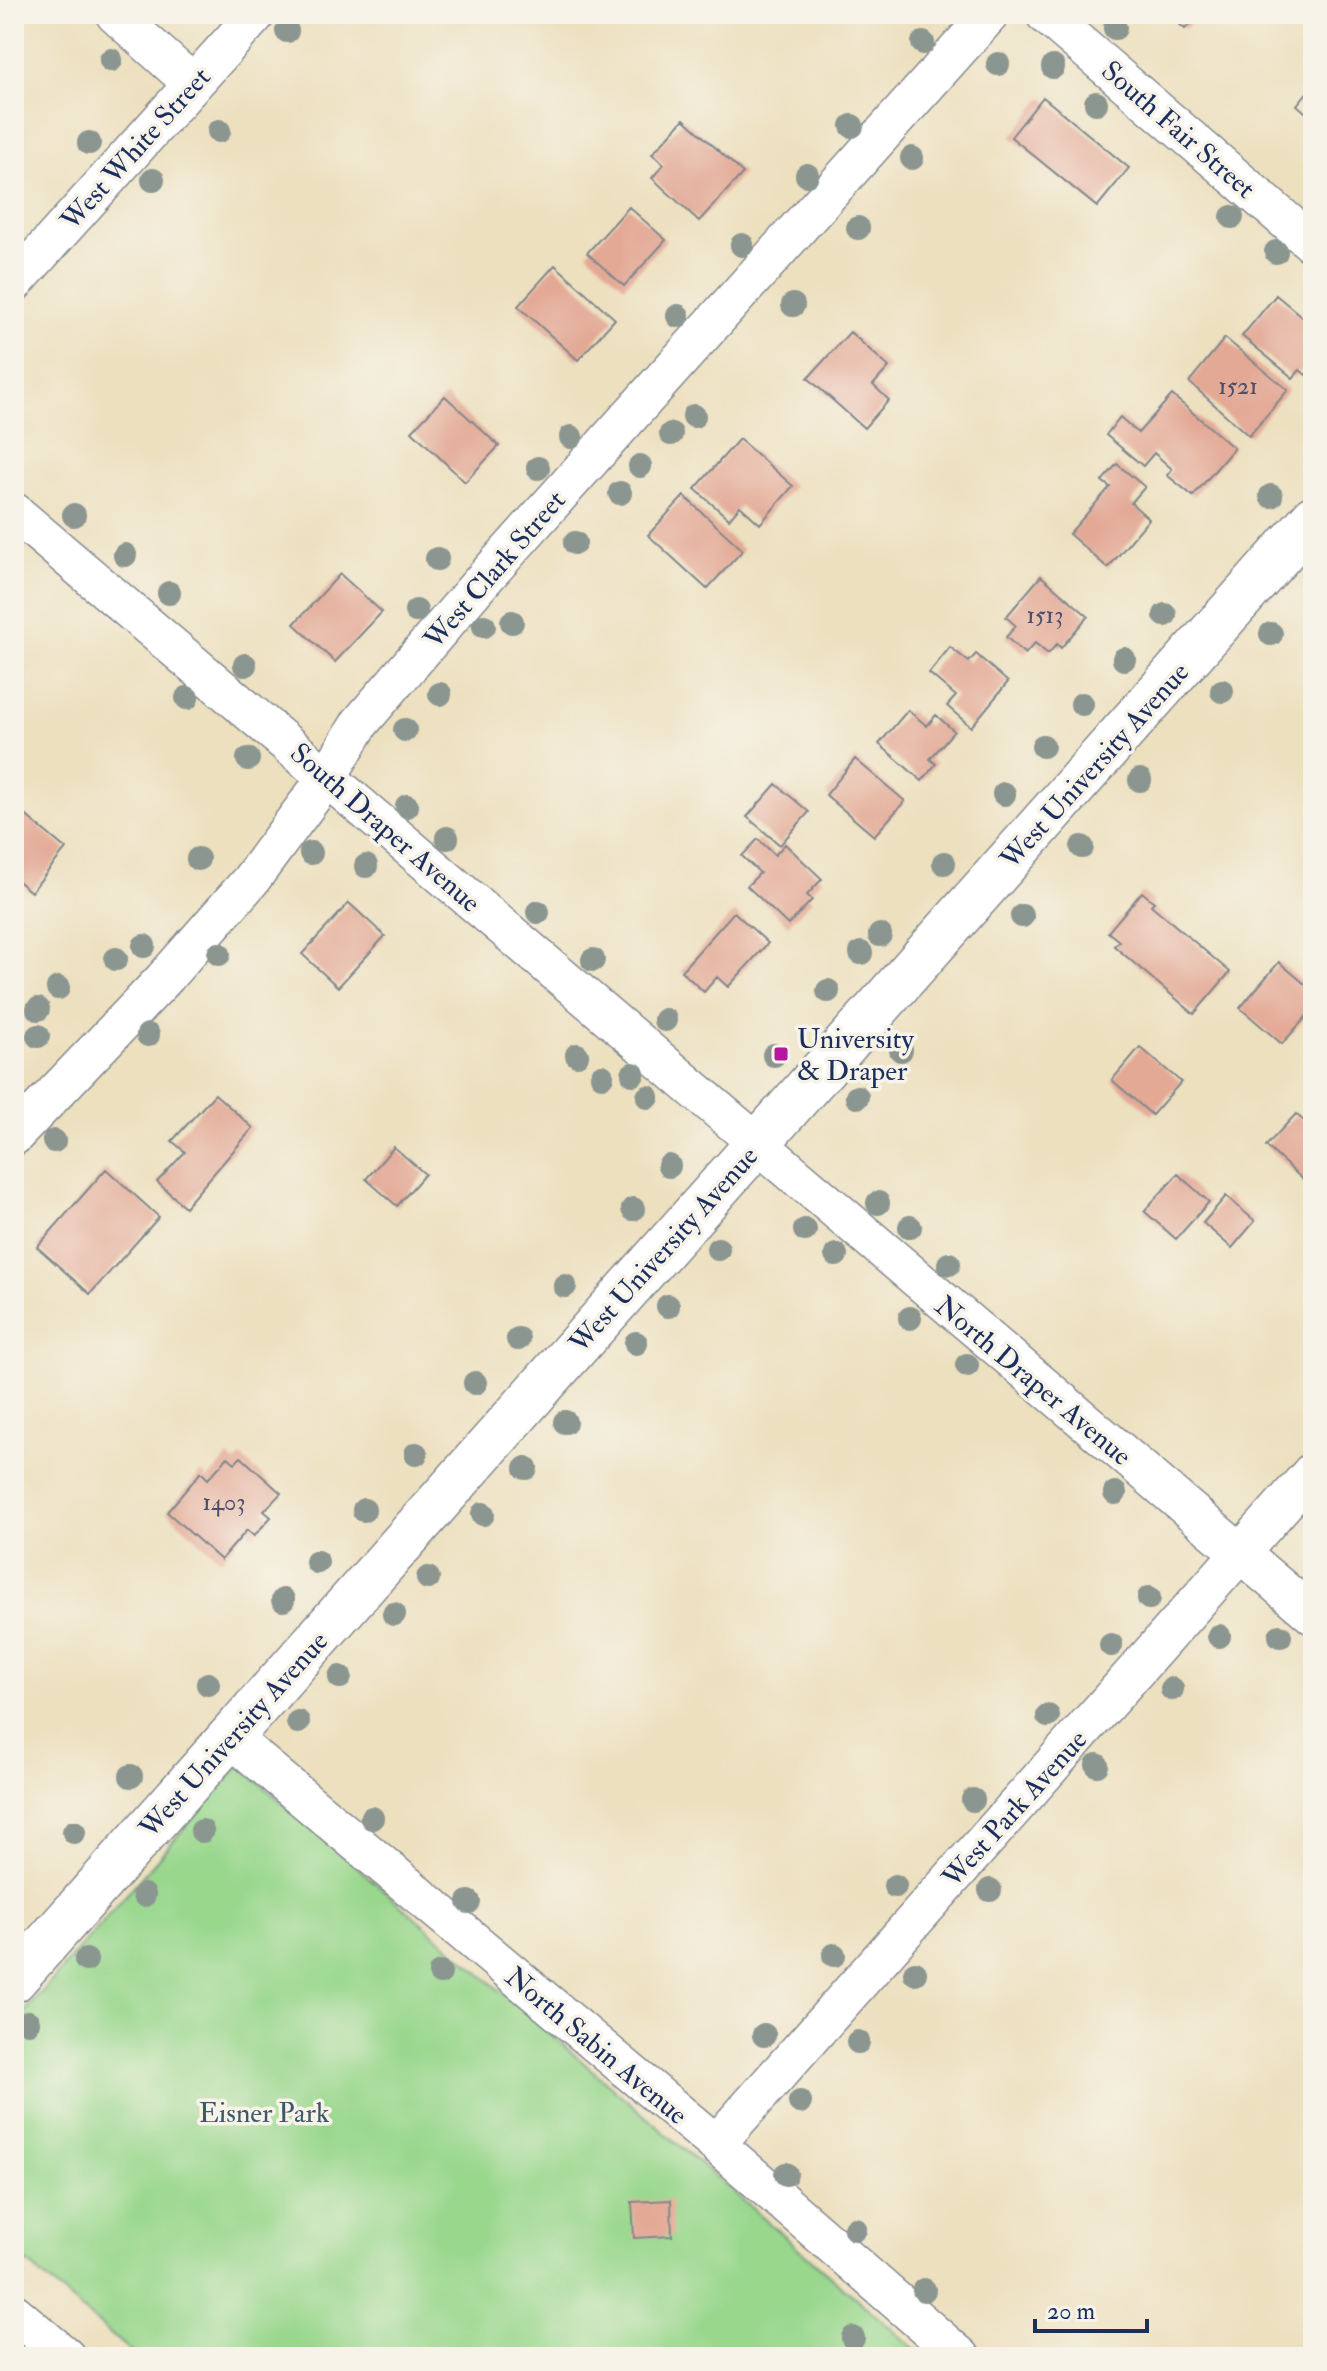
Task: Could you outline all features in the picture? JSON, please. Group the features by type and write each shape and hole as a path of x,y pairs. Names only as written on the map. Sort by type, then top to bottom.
{"main road":[{"name":"West University Avenue","path":"14,1980 1313,518"}],"street":[{"path":"115,14 193,84"},
{"name":"West White Street","path":"14,283 256,14"},
{"name":"West Clark Street","path":"14,1136 163,980 241,892 328,776 360,723 481,582 990,14"},
{"name":"South Fair Street","path":"1045,14 1313,244"},
{"name":"South Draper Avenue","path":"14,512 757,1144"},
{"name":"North Draper Avenue","path":"757,1144 1313,1615"},
{"name":"West Park Avenue","path":"716,2144 1313,1471"},
{"name":"North Sabin Avenue","path":"230,1737 716,2144 961,2357"},
{"path":"14,2313 66,2357"}],"green space":[{"name":"Eisner Park","path":"239,1765 924,2357 137,2357 14,2251 14,2024"}],"building":[{"path":"1168,14 1199,14 1185,29"},
{"path":"1313,85 1313,119 1297,105"},
{"path":"1043,97 1129,168 1097,207 1011,137"},
{"path":"684,119 743,173 699,221 652,178 664,164 652,154"},
{"path":"629,207 666,240 624,286 587,253"},
{"path":"555,265 615,319 578,360 518,306"},
{"path":"1276,295 1313,326 1313,366 1306,375 1300,370 1293,378 1242,336"},
{"path":"850,332 889,367 873,385 889,400 864,428 808,378"},
{"path":"1225,338 1288,390 1249,436 1189,382"},
{"path":"1172,395 1234,448 1193,496 1167,475 1172,469 1154,453 1143,466 1106,435 1120,417 1138,433"},
{"path":"445,396 499,446 465,482 412,431"},
{"path":"739,439 793,486 760,524 740,506 729,519 695,489"},
{"path":"1117,464 1145,487 1131,503 1149,519 1108,568 1069,534 1110,487 1102,481"},
{"path":"684,496 743,550 707,589 648,535"},
{"path":"340,574 382,612 335,662 294,624"},
{"path":"1041,576 1088,616 1061,648 1057,644 1048,654 1035,643 1025,654 1006,637 1016,626 1006,617"},
{"path":"950,647 969,662 976,654 1008,682 971,727 947,706 956,696 929,673"},
{"path":"908,710 927,726 936,715 954,731 930,759 936,764 922,781 879,744"},
{"path":"855,759 905,801 874,836 826,795"},
{"path":"776,784 809,812 780,845 747,817"},
{"path":"17,808 66,849 31,892 14,878 14,812"},
{"path":"758,839 775,855 785,844 822,879 807,895 812,900 788,925 747,886 760,873 742,856"},
{"path":"1142,892 1154,902 1151,905 1230,972 1194,1014 1114,946 1119,941 1108,932"},
{"path":"349,903 385,936 338,987 302,954"},
{"path":"734,912 768,943 728,987 717,977 704,992 681,971"},
{"path":"1279,962 1313,991 1313,1009 1282,1044 1240,1008"},
{"path":"1140,1047 1181,1082 1152,1115 1112,1080"},
{"path":"215,1094 253,1128 185,1207 157,1182 185,1152 172,1141"},
{"path":"1296,1114 1313,1129 1313,1179 1308,1184 1266,1146"},
{"path":"394,1147 425,1174 397,1206 366,1179"},
{"path":"106,1169 159,1217 90,1294 37,1247"},
{"path":"1178,1174 1209,1202 1176,1239 1144,1211"},
{"path":"1226,1196 1255,1221 1232,1248 1203,1223"},
{"path":"228,1457 235,1463 241,1457 281,1493 264,1511 271,1517 254,1536 247,1530 221,1560 167,1512 201,1472 208,1479"},
{"path":"671,2200 672,2236 634,2238 632,2202"}],"place":[{"name":"University & Draper","path":"781,1054"}]}
